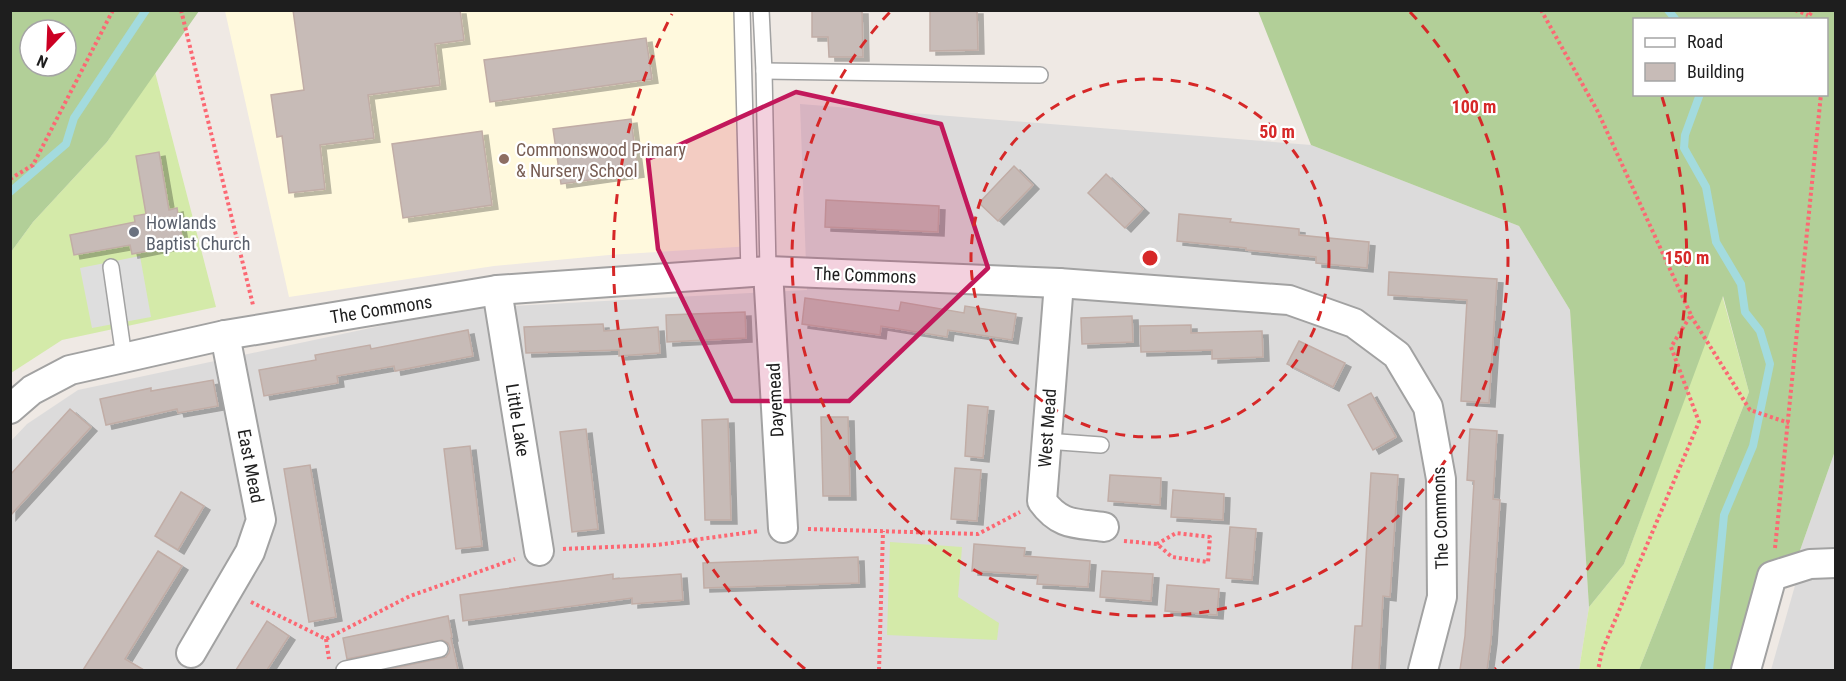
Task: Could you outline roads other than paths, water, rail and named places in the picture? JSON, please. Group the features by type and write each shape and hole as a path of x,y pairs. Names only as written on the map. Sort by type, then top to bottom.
{"street":[{"name":"The Commons","path":"10,409 33,390 70,370 225,335 498,290 758,272 1059,283 1289,300 1354,322 1397,355 1428,407 1441,479 1442,597 1423,670"},
{"name":"Dayemead","path":"758,272 783,528"},
{"name":"West Mead","path":"1059,283 1042,501 1051,513 1063,521 1104,527"},
{"name":"Little Lake","path":"498,290 538,551"},
{"name":"East Mead","path":"190,653 250,552 261,520 225,335"},
{"path":"1746,670 1772,576 1810,564 1836,563"}],"lane":[{"path":"742,10 758,272"},
{"path":"758,272 764,71 762,10"},
{"path":"764,71 1040,75"},
{"path":"111,267 124,357"},
{"path":"1046,441 1101,445"},
{"path":"344,670 440,649"}],"waterway":[{"path":"10,192 66,144 74,118 146,10"},
{"path":"1668,10 1674,18"},
{"path":"1699,96 1685,135 1684,148 1706,187 1716,242 1741,284 1745,312 1760,331 1770,364 1753,446 1724,515 1709,670"}],"place":[{"name":"Commonswood Primary & Nursery School","path":"504,159"},
{"name":"Howlands Baptist Church","path":"134,232"}]}
